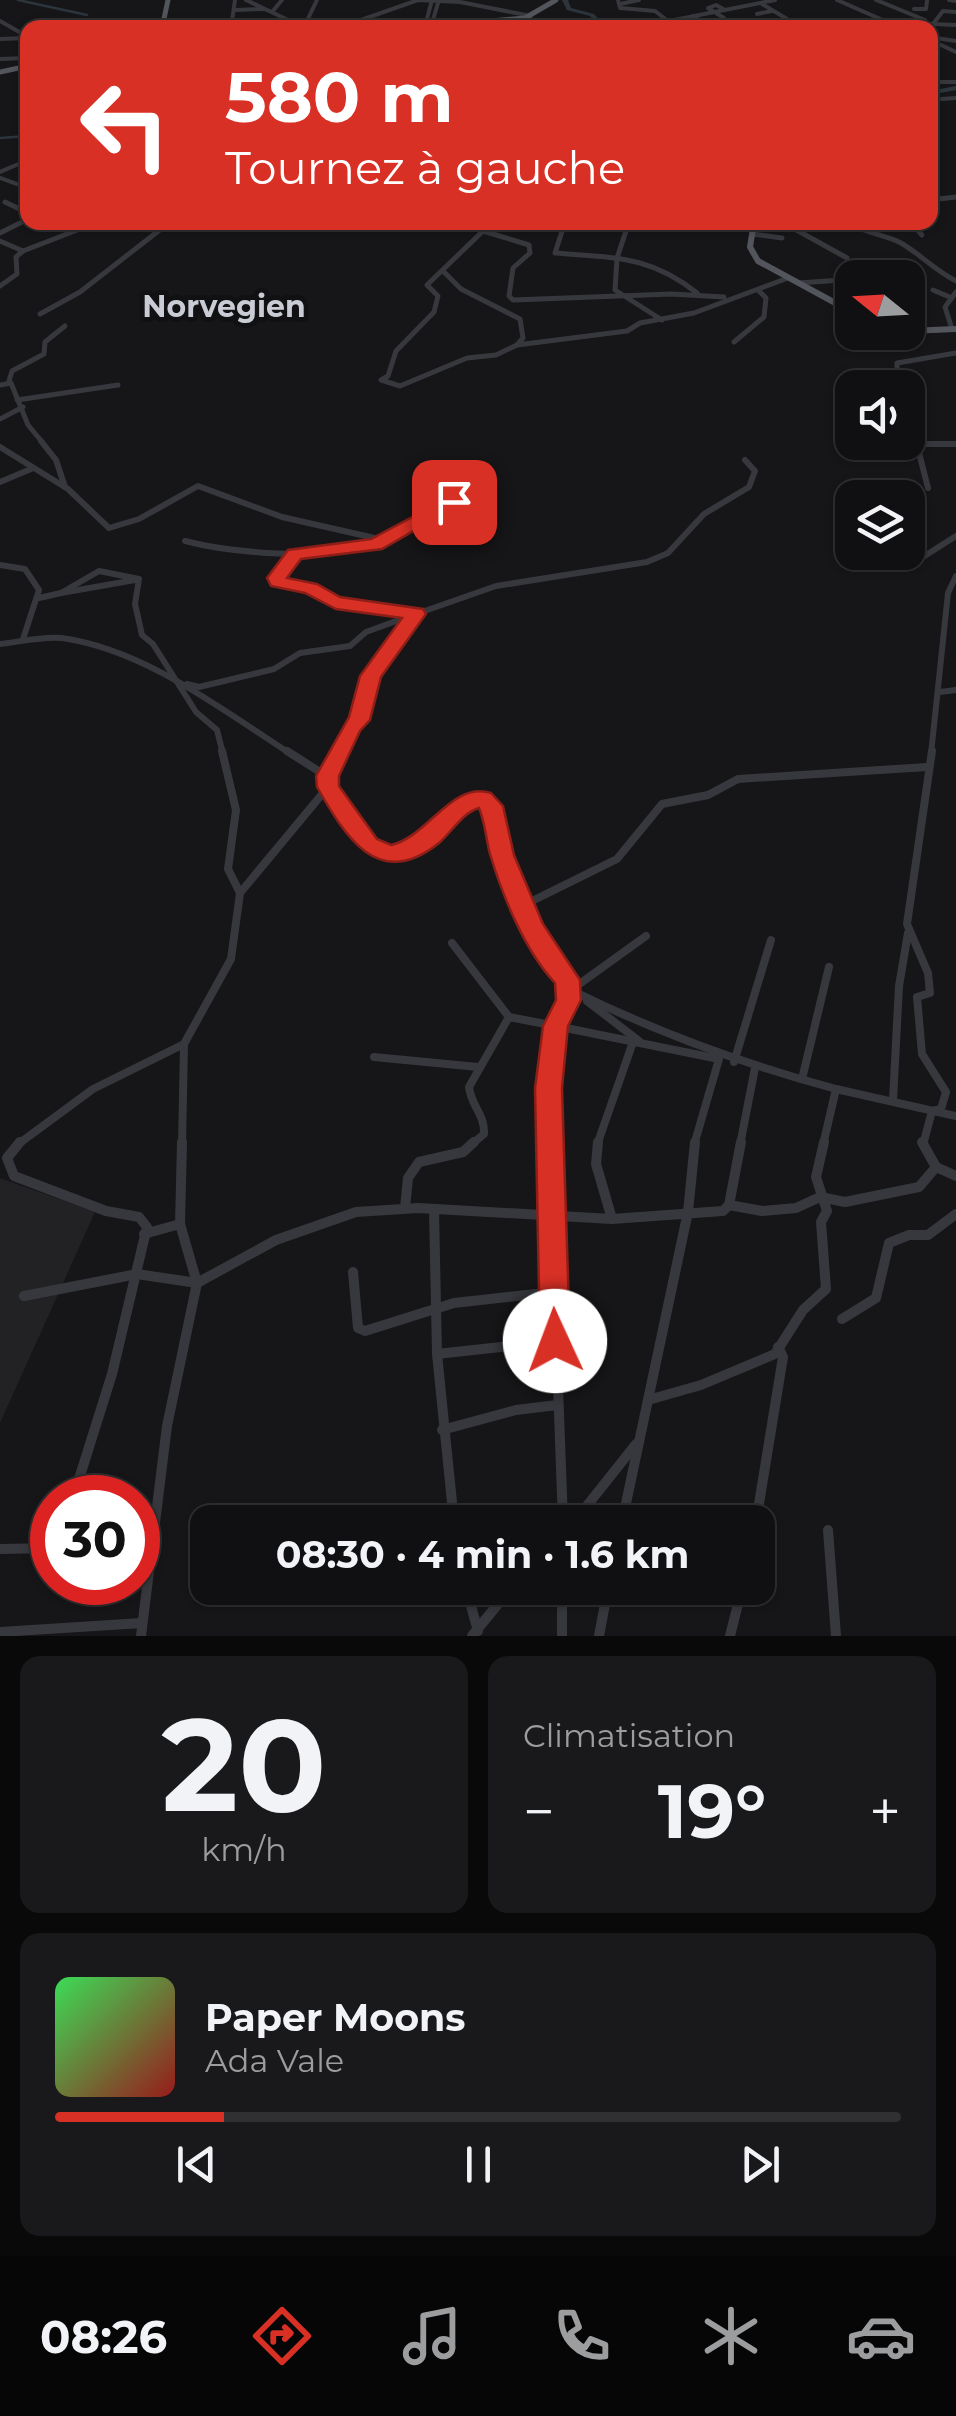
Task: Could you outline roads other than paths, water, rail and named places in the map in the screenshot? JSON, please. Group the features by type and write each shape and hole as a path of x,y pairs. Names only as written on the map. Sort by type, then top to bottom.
{"main road":[{"path":"494,20 531,16 556,0"},
{"path":"754,230 752,254 835,303"},
{"path":"925,330 954,329"}],"street":[{"path":"232,20 235,0"},
{"path":"246,0 289,20"},
{"path":"272,12 282,0"},
{"path":"361,20 418,0 461,1 531,16"},
{"path":"639,0 619,2 620,8 655,11 668,20"},
{"path":"674,20 775,0"},
{"path":"837,0 883,20"},
{"path":"846,4 861,0"},
{"path":"876,0 920,20"},
{"path":"905,12 914,7 926,9 927,2"},
{"path":"762,4 787,20"},
{"path":"948,4 956,6"},
{"path":"948,4 956,6"},
{"path":"738,8 750,15"},
{"path":"234,10 266,9"},
{"path":"758,14 772,11"},
{"path":"714,12 724,18"},
{"path":"693,16 700,20"},
{"path":"942,99 956,98"},
{"path":"0,233 20,220"},
{"path":"4,222 14,226"},
{"path":"0,286 17,274 16,258 23,251 77,230"},
{"path":"40,314 80,292 159,230"},
{"path":"726,298 697,293 617,294 569,301 510,298 513,268 530,252 529,245 483,230 427,285 438,296 434,312 402,342 388,376 381,380 400,386 467,358 496,355 517,345 627,330 694,312 788,278"},
{"path":"562,230 555,253 617,258 664,268 697,293"},
{"path":"626,230 613,286 617,294 662,320"},
{"path":"796,230 847,258"},
{"path":"860,230 901,243 928,267 956,281"},
{"path":"917,230 922,235"},
{"path":"752,234 782,238"},
{"path":"0,241 23,251"},
{"path":"443,271 461,294 510,310 520,320 523,338 517,345"},
{"path":"798,283 835,280"},
{"path":"734,342 764,316 766,298 758,290"},
{"path":"934,290 954,295 945,307 954,329"},
{"path":"64,326 45,342 44,354 12,371 9,381 28,425 56,460 65,487"},
{"path":"897,370 897,363 956,353"},
{"path":"912,359 920,368"},
{"path":"0,385 9,381"},
{"path":"17,400 118,385"},
{"path":"0,418 23,408"},
{"path":"925,444 956,444"},
{"path":"0,447 65,487 109,528 139,520 198,486 292,520 378,539"},
{"path":"295,554 280,571 278,582 310,588 336,603 416,614 496,586 648,562 668,553 683,534 692,532 704,514 749,487 755,471 746,460"},
{"path":"922,460 928,488"},
{"path":"0,482 30,468"},
{"path":"184,541 225,551 295,554 368,546 472,497"},
{"path":"925,556 956,536"},
{"path":"0,565 30,573 39,598 23,640"},
{"path":"60,593 100,570 139,579"},
{"path":"893,1100 900,986 940,692 948,593 956,576"},
{"path":"39,598 139,579"},
{"path":"139,579 135,604 139,626 196,712 217,730 236,810 228,868 240,893"},
{"path":"160,1478 197,1283 180,1224 184,1044 231,959 240,893 328,782 351,727 359,720 370,676 416,614"},
{"path":"0,644 71,640 199,688 274,669 300,653 350,646 366,632 402,615"},
{"path":"174,680 328,782 368,846 389,854 410,850 431,837 466,802 483,799 492,806 502,855 546,954 570,990 648,1044"},
{"path":"940,692 956,690"},
{"path":"526,904 617,859 662,804 708,794 738,779 928,767"},
{"path":"908,933 923,954 932,986 930,992 918,998 920,1046 946,1092 941,1109 932,1111"},
{"path":"562,1505 548,1088 556,1026 570,990 646,936"},
{"path":"734,1062 771,940"},
{"path":"452,943 509,1017 719,1059 694,1150 688,1212 625,1505"},
{"path":"802,1079 829,967"},
{"path":"570,990 662,1035 705,1045 734,1062 836,1090 956,1116"},
{"path":"406,1208 408,1178 420,1162 463,1152 484,1134 485,1120 470,1098 478,1067 509,1017"},
{"path":"612,1220 596,1164 596,1148 633,1042"},
{"path":"79,1475 136,1274 145,1220 106,1211 14,1176 3,1162 14,1147 50,1117 93,1089 184,1044"},
{"path":"374,1058 478,1067"},
{"path":"24,1296 136,1274 197,1283 276,1240 344,1214 434,1208 550,1219 612,1220 724,1211 729,1204 755,1068"},
{"path":"648,1400 768,1359 803,1310 826,1289 822,1222 828,1211 820,1198 816,1176 836,1090"},
{"path":"932,1111 922,1143 936,1167 956,1176"},
{"path":"729,1204 762,1211 796,1208 820,1198 845,1202 919,1188 936,1167"},
{"path":"434,1208 436,1354 452,1505"},
{"path":"842,1319 876,1298 889,1243 909,1235 928,1235 956,1214"},
{"path":"144,1234 180,1224"},
{"path":"353,1272 360,1331 453,1303 507,1298 518,1291 553,1292"},
{"path":"436,1354 555,1341"},
{"path":"759,1505 783,1357 778,1348"},
{"path":"442,1430 516,1410 557,1405"},
{"path":"588,1505 638,1442"},
{"path":"828,1530 836,1636"},
{"path":"0,1550 30,1549"},
{"path":"470,1605 476,1634"},
{"path":"476,1634 499,1605"},
{"path":"562,1605 562,1636"},
{"path":"599,1636 605,1605"},
{"path":"730,1636 738,1605"},
{"path":"0,1632 141,1629"}],"waterway":[{"path":"18,0 87,15"},
{"path":"565,0 569,9 597,20"},
{"path":"938,91 956,88"},
{"path":"0,138 20,137"}],"district":[{"name":"Norvegien","path":"224,307"}]}
